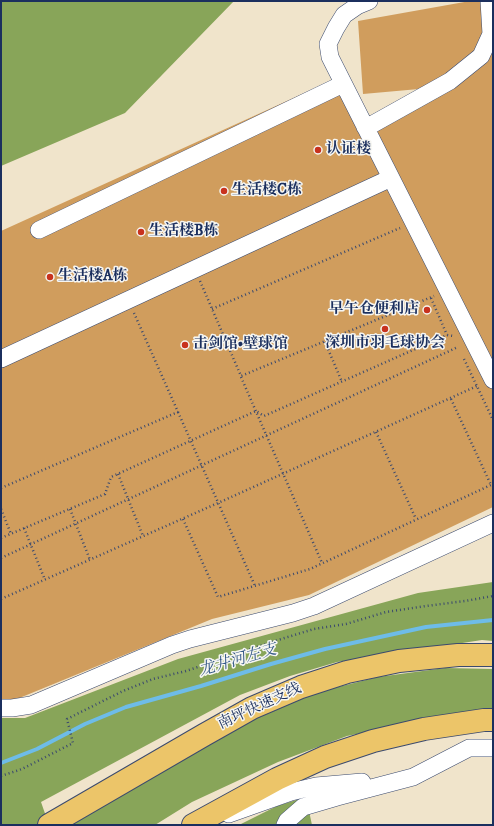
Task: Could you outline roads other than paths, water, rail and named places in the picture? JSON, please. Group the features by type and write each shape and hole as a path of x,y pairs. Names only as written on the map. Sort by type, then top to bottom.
{"highway":[{"name":"南坪快速支线","path":"50,825 204,734 252,708 301,687 347,672 399,661 458,655 493,655"},
{"path":"193,825 277,778 325,757 373,741 424,729 493,720"}],"street":[{"path":"369,1 357,6 344,15 328,44 330,57 493,380"},
{"path":"365,127 444,84 466,69 481,56 491,34 489,1"},
{"path":"39,230 343,84"},
{"path":"1,359 390,178"},
{"path":"1,708 31,705 172,645 190,639 293,613 314,606 493,524"},
{"path":"285,825 287,821 303,807 413,776 469,748 493,748"},
{"path":"201,825 272,798 310,787 413,776"}],"waterway":[{"name":"龙井河左支","path":"1,763 37,749 85,724 126,707 271,664 325,649 426,627 493,620"}],"place":[{"name":"认证楼","path":"318,150"},
{"name":"生活楼C栋","path":"224,191"},
{"name":"生活楼B栋","path":"141,232"},
{"name":"生活楼A栋","path":"50,277"},
{"name":"早午仓便利店","path":"427,310"},
{"name":"深圳市羽毛球协会","path":"385,329"},
{"name":"击剑馆•壁球馆","path":"185,345"}]}
